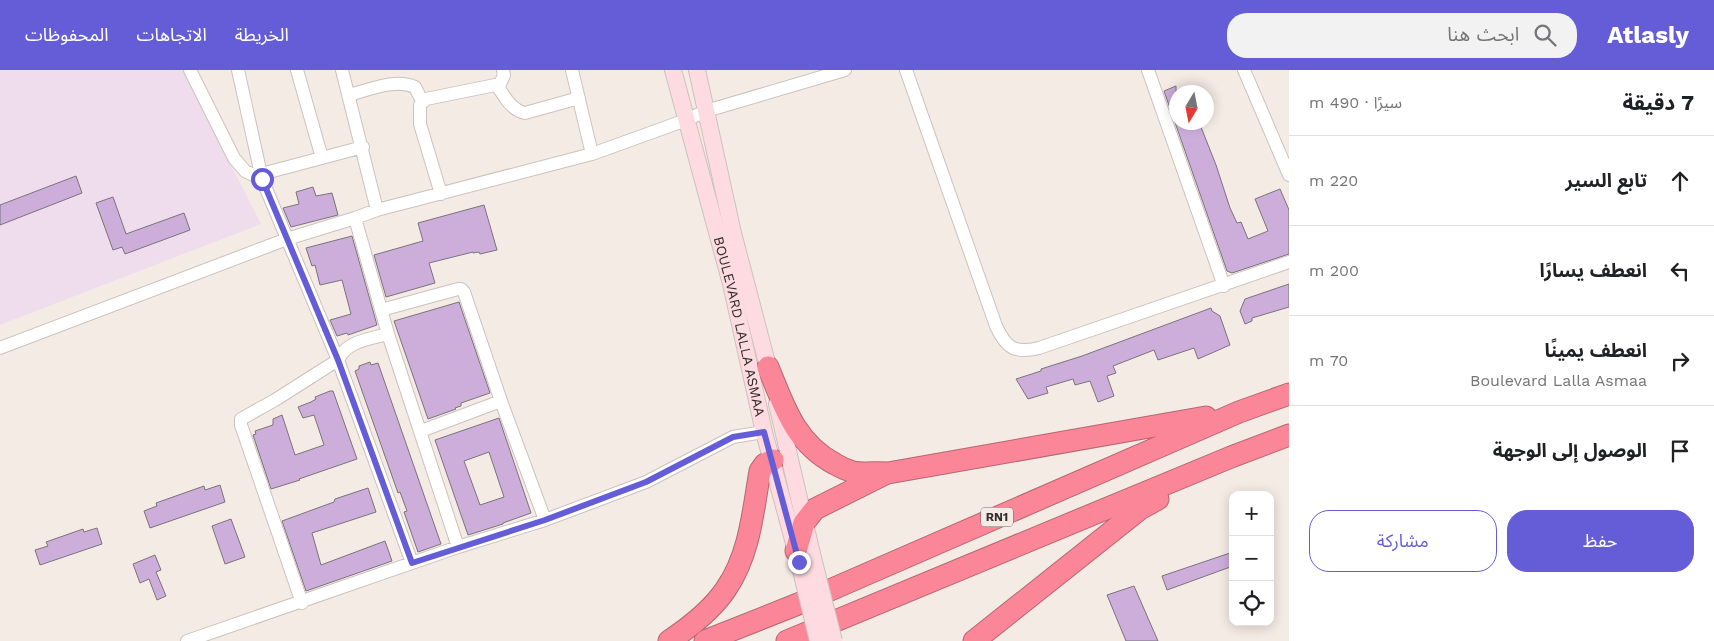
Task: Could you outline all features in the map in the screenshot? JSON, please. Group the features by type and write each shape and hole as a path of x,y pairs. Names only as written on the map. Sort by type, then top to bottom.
{"highway":[{"path":"768,368 796,431 828,460 853,472 888,473 1239,412"},
{"name":"RN1","path":"705,641 798,604 1239,412 1289,394"},
{"name":"RN1","path":"787,641 1231,457 1289,435"},
{"path":"669,641 702,616 726,590 736,572 750,531 760,471 764,464 781,457"},
{"path":"974,641 1140,509 1231,457"},
{"path":"803,557 804,523 810,514 820,505 888,473"}],"main road":[{"name":"BOULEVARD LALLA ASMAA","path":"673,70 731,284 764,432 781,457 804,523"},
{"name":"BOULEVARD LALLA ASMAA","path":"697,70 733,233 768,368 781,457 803,557 818,641"},
{"name":"BOULEVARD LALLA ASMAA","path":"803,557 834,641"}],"street":[{"path":"190,70 234,158 245,171 262,179"},
{"path":"238,70 262,179 338,360 412,563"},
{"path":"297,70 322,158"},
{"path":"342,70 377,210"},
{"path":"441,194 420,124 419,111 422,101 497,85 503,80 503,70"},
{"path":"572,70 592,154"},
{"path":"0,348 287,239 377,210 592,154 806,76 845,70"},
{"path":"906,70 996,326 1001,337 1011,347 1019,351 1039,348 1224,286 1289,262"},
{"path":"1148,70 1224,286"},
{"path":"1244,70 1289,175"},
{"path":"349,95 403,83 415,87 422,101"},
{"path":"497,85 511,106 525,113 579,98"},
{"path":"262,179 269,172 362,147"},
{"path":"355,218 388,334 458,547"},
{"path":"382,310 461,290 464,292 501,401 545,520"},
{"path":"302,603 265,500 240,421 338,360 341,353 347,347 388,334"},
{"path":"421,431 501,401"},
{"path":"187,641 302,603 458,547 545,520 646,482 733,437 764,432"}],"shaded area":[{"path":"0,70 183,70 261,224 0,325"}],"building":[{"path":"1169,89 1169,105 1164,91"},
{"path":"1178,130 1202,130 1230,208 1237,223 1241,222 1248,239 1268,231 1255,199 1280,189 1289,210 1289,254 1232,273 1227,271"},
{"path":"76,176 82,193 0,225 0,205"},
{"path":"313,187 316,196 332,193 338,215 291,227 283,208 299,204 296,192"},
{"path":"113,197 126,234 184,213 190,230 125,254 122,247 113,250 96,203"},
{"path":"484,205 497,250 480,254 479,252 473,252 429,263 435,283 386,297 374,255 423,241 418,223"},
{"path":"352,236 377,325 348,335 347,333 337,336 330,320 351,314 342,280 320,285 315,265 312,266 306,248"},
{"path":"1289,284 1289,307 1252,318 1252,321 1245,324 1240,311 1245,299"},
{"path":"459,302 490,393 461,403 461,406 456,409 428,419 394,321"},
{"path":"1211,308 1212,311 1220,316 1230,345 1198,359 1194,348 1158,360 1154,350 1113,366 1116,373 1107,376 1114,396 1098,402 1090,381 1075,385 1073,379 1046,387 1048,393 1028,399 1016,379 1041,371 1041,369 1082,356"},
{"path":"370,362 371,365 378,363 441,544 418,552 404,512 407,511 400,492 398,493 355,371 359,369 359,366"},
{"path":"333,391 357,459 271,489 253,435 256,434 255,431 273,425 273,419 282,415 295,455 324,445 314,415 303,418 298,407"},
{"path":"499,418 531,513 468,535 435,440","holes":["489,452 504,497 480,505 464,461"]},
{"path":"220,485 225,502 150,528 144,511 157,506 156,503 204,486 205,490"},
{"path":"368,488 376,512 312,533 321,565 385,541 392,561 306,591 282,521 334,502 335,499"},
{"path":"231,519 245,557 225,564 212,526"},
{"path":"97,528 102,544 40,565 35,550 48,546 46,542 83,529 84,532"},
{"path":"1229,553 1229,567 1167,590 1162,576"},
{"path":"155,555 161,570 156,572 166,596 157,600 149,579 140,583 133,564"},
{"path":"1134,586 1158,641 1126,641 1107,595"}],"route":[{"path":"262,179 338,360 412,563 545,520 646,482 733,437 764,432 799,562"}]}
